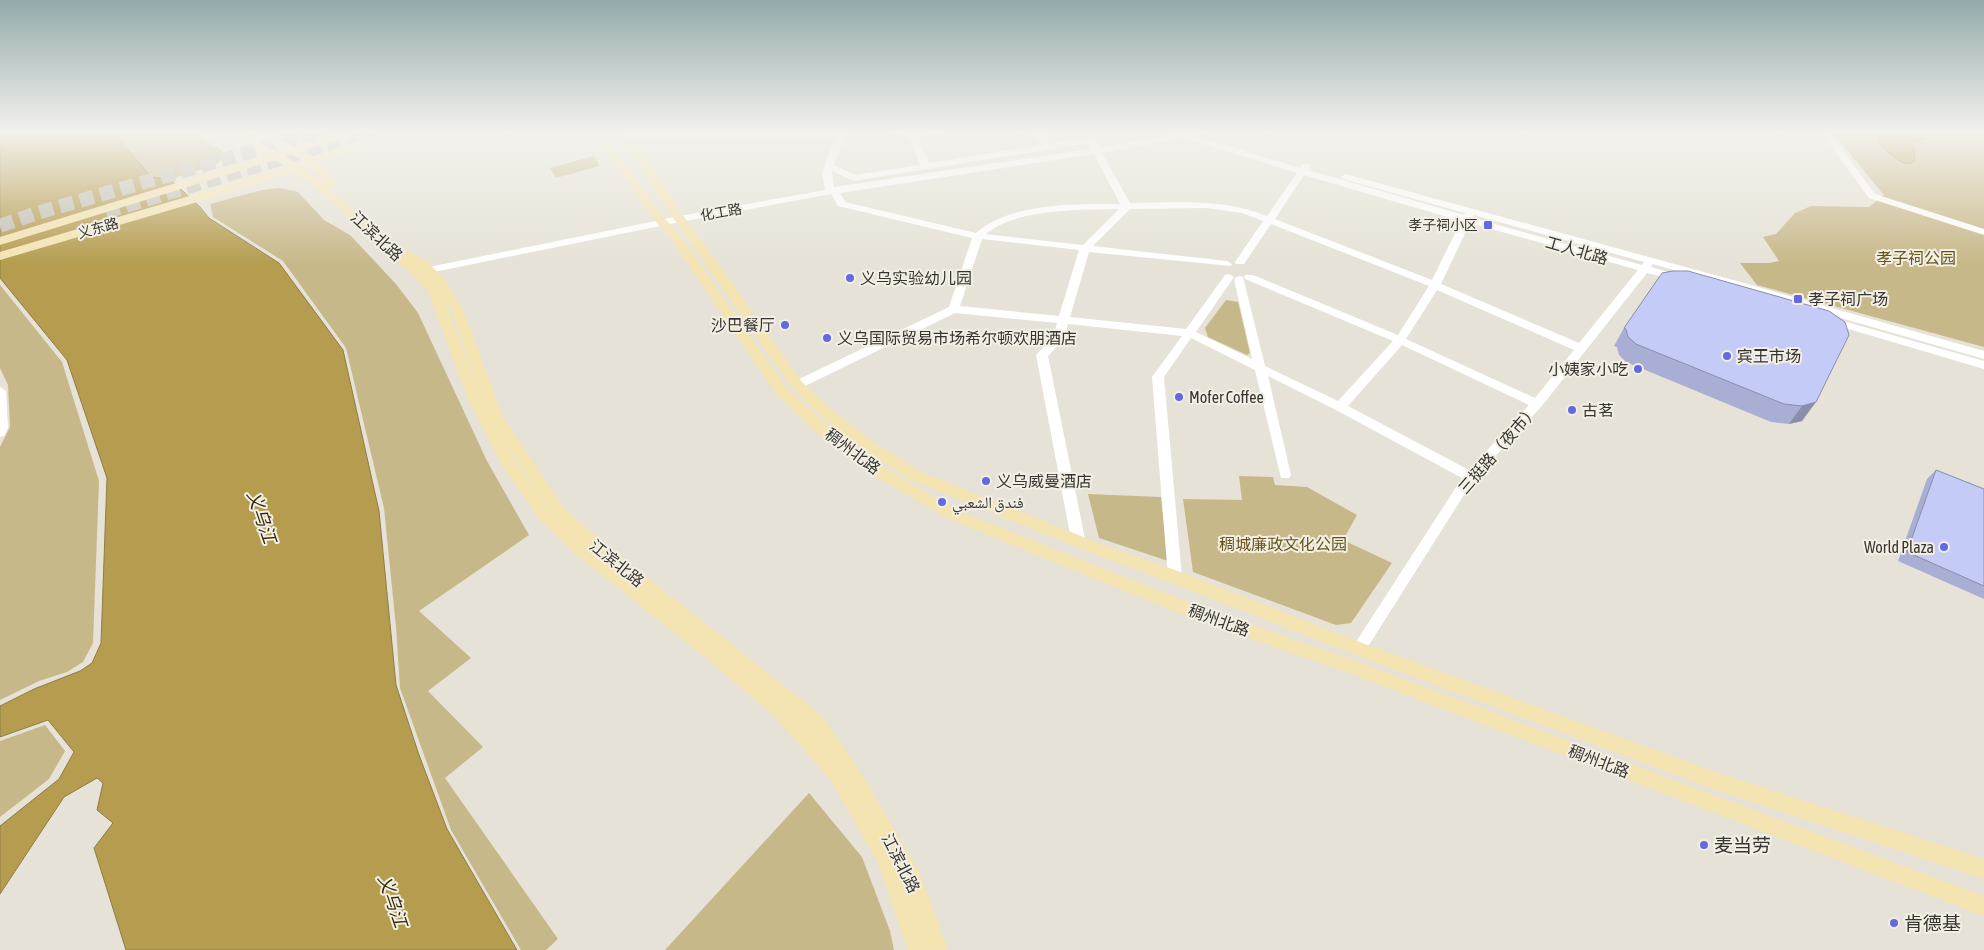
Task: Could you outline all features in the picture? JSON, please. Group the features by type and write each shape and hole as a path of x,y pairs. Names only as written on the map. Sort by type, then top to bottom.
{"main road":[{"name":"义东路","path":"0,241 216,175"},
{"name":"义东路","path":"0,256 197,200 273,175"},
{"name":"江滨北路","path":"307,175 393,253 440,281 458,312 496,418 559,512 589,540 816,722 858,784 912,878 938,950"},
{"name":"江滨北路","path":"323,175 410,256 421,270 434,290 475,400 507,461 544,515 584,552 717,657 781,711 837,773 886,859 919,950"},
{"name":"稠州北路","path":"634,175 797,385 826,413 867,445 914,475 1100,550 1175,577 1359,649 1716,781 1984,868"},
{"name":"稠州北路","path":"648,175 670,219 782,392 818,425 868,465 954,515 1187,609 1364,672 1984,906"}],"street":[{"path":"827,175 832,190 841,204 978,236 1197,261 1400,340 1537,404"},
{"path":"848,175 854,178 870,175"},
{"name":"化工路","path":"421,270 670,219 926,175"},
{"path":"1110,175 1127,207"},
{"path":"1175,577 1158,377 1234,274 1240,262 1300,175"},
{"name":"工人北路","path":"1327,175 1648,265 1984,365"},
{"path":"1857,175 1872,196 1984,232"},
{"path":"954,309 978,236 991,225 1012,217 1040,211 1084,207 1226,206 1244,210 1435,285 1582,349"},
{"path":"1078,540 1042,355 1058,339 1085,248 1127,207"},
{"path":"1340,407 1400,340 1435,285 1469,214"},
{"path":"1234,274 1251,275 1252,270 1248,265 1240,262"},
{"name":"工人北路","path":"1648,265 1984,355"},
{"name":"三挺路（夜市）","path":"1359,649 1470,476 1537,404 1648,265"},
{"path":"1234,274 1261,368 1285,475"},
{"path":"797,385 954,309 1189,333 1340,407 1470,476"},
{"path":"0,391 2,428 0,432"}],"green space":[{"path":"149,175 182,175 170,179 151,178"},
{"name":"孝子祠公园","path":"1868,175 1984,175 1984,347 1757,285 1740,263 1770,263 1779,261 1763,237 1776,234 1795,213 1811,206 1869,207 1884,195"},
{"path":"279,188 298,192 324,220 350,235 396,284 418,313 487,461 529,535 419,611 471,658 428,691 483,747 445,778 558,939 546,950 521,950 451,830 400,688 384,508 346,348 283,261 213,217 210,204 262,190"},
{"path":"0,285 62,362 99,481 93,643 83,662 67,672 39,681 0,700 0,447 10,427 8,385 0,368"},
{"path":"1226,300 1238,302 1250,353 1247,355 1208,337 1205,328"},
{"name":"稠城廉政文化公园","path":"1239,476 1273,477 1275,485 1307,487 1357,515 1343,540 1392,563 1351,623 1336,625 1193,572 1183,499 1242,500"},
{"path":"1088,494 1161,497 1168,561 1099,538"},
{"path":"45,725 65,751 49,779 0,817 0,741"},
{"path":"809,793 862,857 890,931 894,950 665,950"}],"water":[{"name":"义乌江","path":"0,175 150,175 170,179 209,218 279,263 343,350 379,511 396,685 419,755 447,829 517,950 126,950 94,848 113,823 97,810 103,783 97,778 64,797 0,894 0,826 59,779 74,752 48,720 0,737 0,706 34,689 80,671 92,663 101,643 107,478 67,360 0,278"}],"building":[{"name":"宾王市场","path":"1688,271 1829,311 1845,322 1849,335 1816,402 1802,406 1784,404 1636,344 1628,337 1624,328 1662,273"},
{"name":"World Plaza","path":"1936,470 1984,489 1984,586 1907,552"}],"tunnel":[{"path":"0,226 37,213 168,175"},
{"path":"106,212 226,175"}],"place":[{"name":"孝子祠小区","path":"1488,225"},
{"name":"义乌实验幼儿园","path":"850,278"},
{"name":"孝子祠广场","path":"1798,299"},
{"name":"沙巴餐厅","path":"785,325"},
{"name":"义乌国际贸易市场希尔顿欢朋酒店","path":"827,338"},
{"name":"宾王市场","path":"1727,356"},
{"name":"小姨家小吃","path":"1638,369"},
{"name":"Mofer Coffee","path":"1179,397"},
{"name":"古茗","path":"1572,410"},
{"name":"义乌威曼酒店","path":"986,481"},
{"name":"فندق الشعبي","path":"942,502"},
{"name":"World Plaza","path":"1944,547"},
{"name":"麦当劳","path":"1704,845"},
{"name":"肯德基","path":"1894,923"}]}
